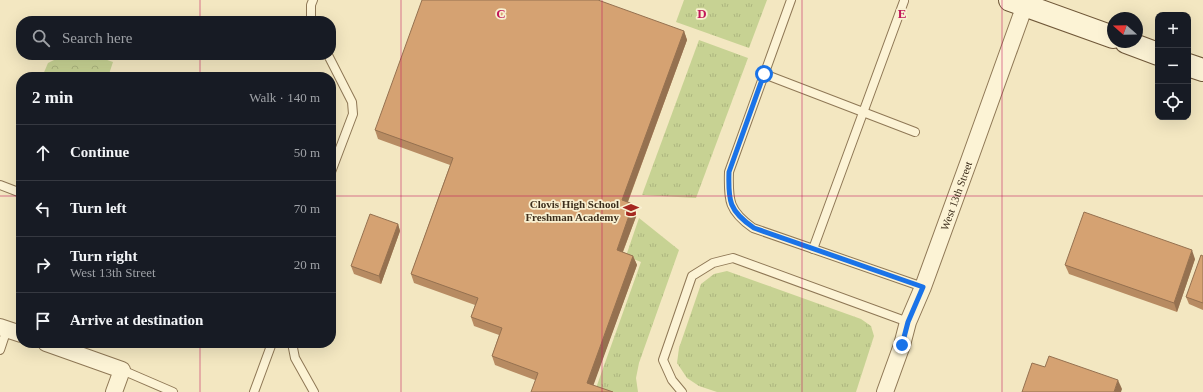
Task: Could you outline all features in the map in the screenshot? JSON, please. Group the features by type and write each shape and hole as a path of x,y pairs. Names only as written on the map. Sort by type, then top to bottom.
{"street":[{"path":"1021,2 1107,35"},
{"name":"West 13th Street","path":"885,392 902,345 908,322 923,287 1021,2"},
{"path":"1142,48 1155,53"},
{"path":"1191,65 1203,70"},
{"path":"60,348 122,370 114,392"}],"lane":[{"path":"311,16 311,4 313,0"},
{"path":"791,0 729,172 728,188 730,202 736,213 754,228 923,287"},
{"path":"813,249 904,1"},
{"path":"331,60 352,102 353,114 336,159"},
{"path":"764,74 916,132"},
{"path":"0,186 16,191"},
{"path":"682,392 672,380 663,360 692,276 713,263 733,258 908,322"},
{"path":"0,350 10,330"},
{"path":"254,392 270,348"},
{"path":"293,348 295,358 314,392"},
{"path":"122,370 173,392"}],"green space":[{"path":"684,0 767,0 749,48 676,22"},
{"path":"699,40 748,58 696,198 642,195"},
{"path":"54,60 107,60 113,62 110,72 44,72 48,63"},
{"path":"639,218 679,250 639,363 636,378 638,392 606,392 596,388 641,262 626,256"},
{"path":"727,271 861,319 871,326 874,336 856,392 717,392 699,386 687,378 677,363 679,348 701,284 714,274"}],"building":[{"path":"422,0 598,0 684,31 622,200 633,204 617,250 633,256 587,383 613,392 531,392 538,373 492,356 502,328 471,317 478,298 411,274 453,158 375,130"},
{"path":"1084,212 1192,250 1174,303 1065,265"},
{"path":"370,214 398,224 379,276 351,266"},
{"path":"1201,255 1203,256 1203,303 1186,297"},
{"path":"1049,356 1118,380 1114,392 1022,392 1032,363 1045,367"}],"place":[{"name":"Clovis High School Freshman Academy","path":"631,210"}],"route":[{"path":"764,74 729,172 728,188 730,202 736,213 754,228 923,287 908,322 902,345"}]}
